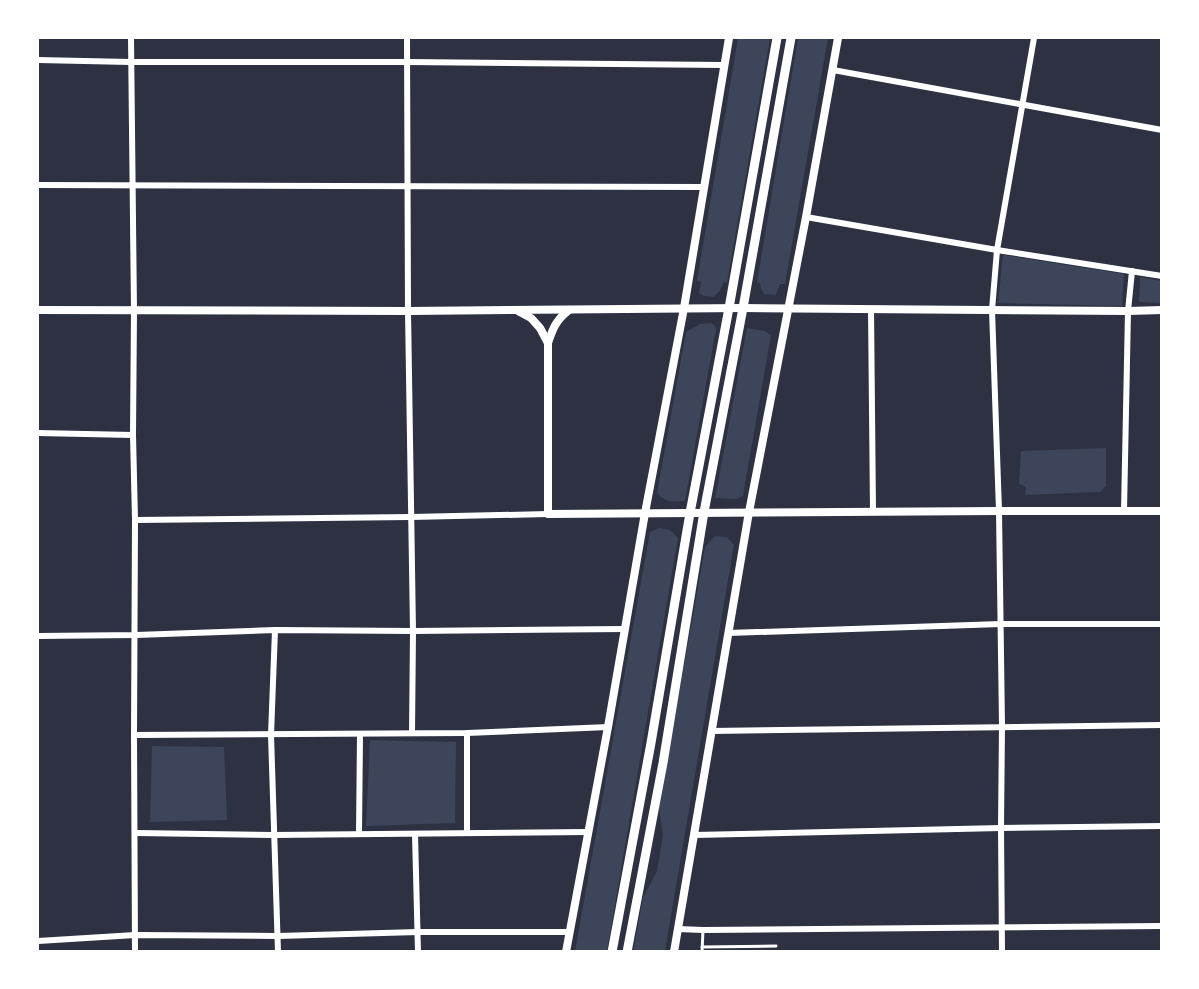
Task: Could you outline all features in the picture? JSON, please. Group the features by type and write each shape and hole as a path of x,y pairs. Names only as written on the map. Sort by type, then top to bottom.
{"main road":[{"path":"566,951 684,308 729,38"},
{"path":"612,951 777,38"},
{"path":"627,951 663,763 704,512 792,38"},
{"path":"674,951 749,512 838,38"}],"street":[{"path":"130,38 136,635 135,951"},
{"path":"406,38 413,631 412,733"},
{"path":"1002,951 999,511 992,310 997,250 1034,38"},
{"path":"38,60 724,65"},
{"path":"832,70 1161,130"},
{"path":"38,185 704,187"},
{"path":"806,217 1161,276"},
{"path":"1124,511 1128,311 1132,271"},
{"path":"38,310 516,311 684,308 1161,310"},
{"path":"871,309 873,511"},
{"path":"548,514 548,343 559,318 569,310"},
{"path":"516,311 531,318 540,328 548,343"},
{"path":"38,434 133,435"},
{"path":"135,520 704,512 1161,511"},
{"path":"728,633 1000,624 1161,624"},
{"path":"38,636 275,630 624,629"},
{"path":"275,630 271,735 278,951"},
{"path":"711,731 1161,724"},
{"path":"134,735 466,733 608,727"},
{"path":"466,733 467,832"},
{"path":"359,834 360,734"},
{"path":"693,835 1161,826"},
{"path":"136,833 273,835 588,832"},
{"path":"414,834 418,951"},
{"path":"678,929 1161,926"},
{"path":"38,941 135,935 278,936 418,932 569,932"}],"lane":[{"path":"702,930 702,949 776,946"}],"shaded area":[{"path":"738,38 770,38 727,283 724,282 714,297 699,293 701,282 697,281"},
{"path":"798,38 828,38 785,284 780,284 776,295 764,294 760,283 757,282"},
{"path":"1003,255 1124,274 1122,306 998,303"},
{"path":"1140,277 1161,281 1161,303 1139,302"},
{"path":"711,323 716,329 685,501 670,501 663,499 657,493 686,332 700,324"},
{"path":"747,328 765,331 771,335 743,496 736,499 715,498"},
{"path":"1106,448 1106,486 1100,492 1025,495 1026,487 1019,484 1021,451"},
{"path":"659,528 670,530 678,538 607,951 575,951 650,532"},
{"path":"715,536 727,537 734,545 665,951 633,952 643,898 657,871 663,835 659,808 705,547"},
{"path":"370,740 456,742 455,823 366,826"},
{"path":"152,746 224,747 227,820 150,822"}]}
